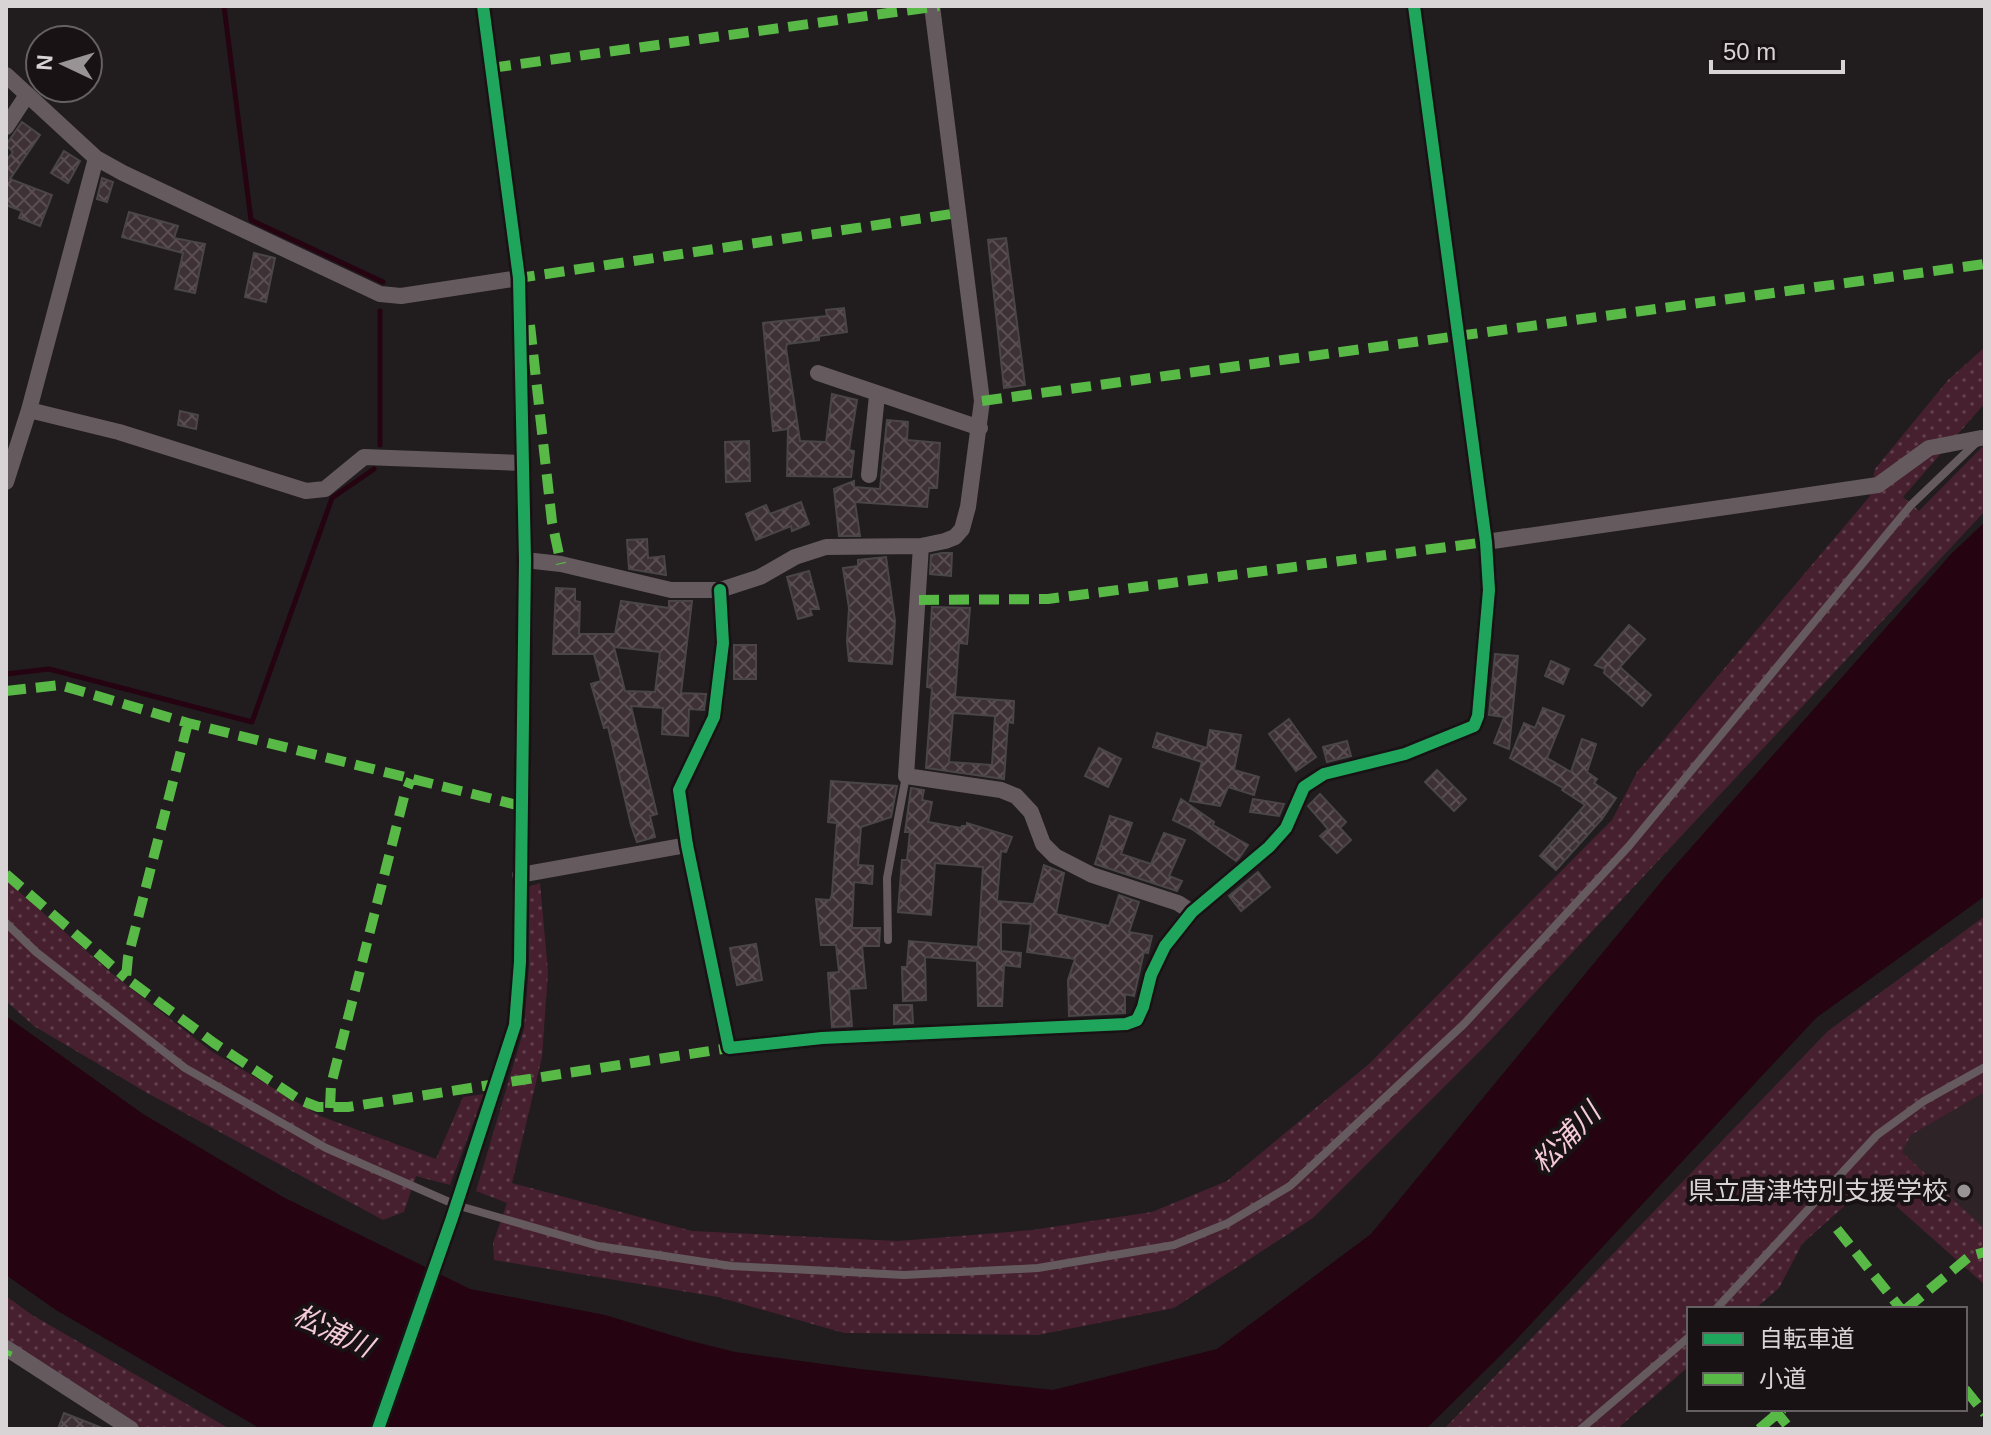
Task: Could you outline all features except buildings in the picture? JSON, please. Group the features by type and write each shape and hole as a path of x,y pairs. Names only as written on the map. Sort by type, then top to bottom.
{"street":[{"path":"378,1429 515,1025 520,962 525,560 519,278 483,6"},
{"path":"525,560 561,564 671,590 720,590 760,577 795,557 826,547 921,546 955,537 962,529 968,507 982,401 932,6"},
{"path":"720,590 723,643 714,717 679,790 687,845 729,1048 822,1038 1126,1024 1137,1020 1151,975 1165,946 1192,912 1269,847 1286,828 1304,787 1324,774 1405,754 1474,726 1478,716 1489,590 1486,542 1414,6"},
{"path":"6,75 24,92"},
{"path":"6,127 24,100"},
{"path":"37,104 96,158 123,173 380,294 401,296 519,278"},
{"path":"6,482 29,410 96,158"},
{"path":"818,373 980,428"},
{"path":"869,475 877,395"},
{"path":"29,410 119,432 306,491 325,489 364,457 523,463"},
{"path":"1486,542 1878,485 1929,448 1983,437"},
{"path":"921,546 906,776 1001,790 1016,796 1031,812 1043,844 1055,856 1092,875 1178,903 1192,912"},
{"path":"520,875 687,845"},
{"path":"6,1348 131,1429"}],"lane":[{"path":"6,923 36,952 185,1068 326,1148 454,1211 598,1246 731,1266 904,1275 1038,1268 1174,1245 1228,1223 1290,1186 1464,1024 1629,846 1911,505 1983,437"},
{"path":"888,940 887,878 906,776"},
{"path":"1718,1307 1877,1135 1924,1101 1985,1067"},
{"path":"1581,1429 1687,1339"}],"shaded area":[{"path":"1985,347 1985,403 1903,497 1919,511 1985,444 1985,511 1485,1046 1313,1218 1174,1308 1038,1335 844,1333 718,1297 494,1260 493,1243 507,1203 476,1191 524,1029 529,966 528,887 540,883 548,972 542,1057 512,1183 692,1231 898,1241 1032,1230 1152,1212 1227,1181 1369,1064 1612,820 1637,772 1870,496 1875,469 1948,380"},
{"path":"6,880 110,972 211,1051 320,1116 436,1159 463,1097 484,1094 450,1185 416,1176 404,1212 383,1220 149,1094 34,1026 6,1001"},
{"path":"1985,916 1985,1092 1911,1135 1902,1152 1985,1229 1985,1285 1870,1183 1802,1244 1779,1288 1757,1307 1687,1307 1687,1368 1617,1429 1444,1429 1828,1031"},
{"name":"県立唐津特別支援学校","path":"1985,1092 1985,1229 1902,1152 1911,1135"},
{"path":"6,1296 32,1315 230,1429 142,1429 135,1426 6,1342"}],"water":[{"name":"松浦川","path":"1985,522 1985,896 1816,1018 1513,1343 1426,1429 261,1429 56,1310 6,1275 6,1016 143,1114 283,1197 470,1289 605,1315 735,1352 1053,1390 1217,1349 1371,1234 1665,877 1952,553"}],"waterway":[{"path":"224,6 251,220 383,282"},
{"path":"380,311 380,445"},
{"path":"6,674 49,669 252,722 332,498 374,469"}],"marked path":[{"path":"491,68 939,6"},
{"path":"520,282 519,278 958,213"},
{"path":"982,401 1985,264"},
{"path":"530,325 552,522 561,564"},
{"path":"919,600 1048,599 1486,542"},
{"path":"6,691 60,685 188,723 521,806"},
{"path":"188,723 128,957 126,978 214,1043 300,1100 318,1107 348,1107 729,1048"},
{"path":"330,1108 331,1085 411,779"},
{"path":"6,874 126,978"},
{"path":"1837,1229 1899,1307"},
{"path":"1908,1307 1970,1256 1985,1252"},
{"path":"6,1355 8,1350"},
{"path":"1967,1392 1985,1414"},
{"path":"1776,1411 1790,1429"},
{"path":"1759,1429 1781,1411"}],"cycle path":[{"path":"378,1429 515,1025 520,962 525,560 519,278 483,6"},
{"path":"720,590 723,643 714,717 679,790 687,845 729,1048 822,1038 1126,1024 1137,1020 1151,975 1165,946 1192,912 1269,847 1286,828 1304,787 1324,774 1405,754 1474,726 1478,716 1489,590 1486,542 1414,6"}],"place":[{"name":"県立唐津特別支援学校","path":"1964,1191"}]}
